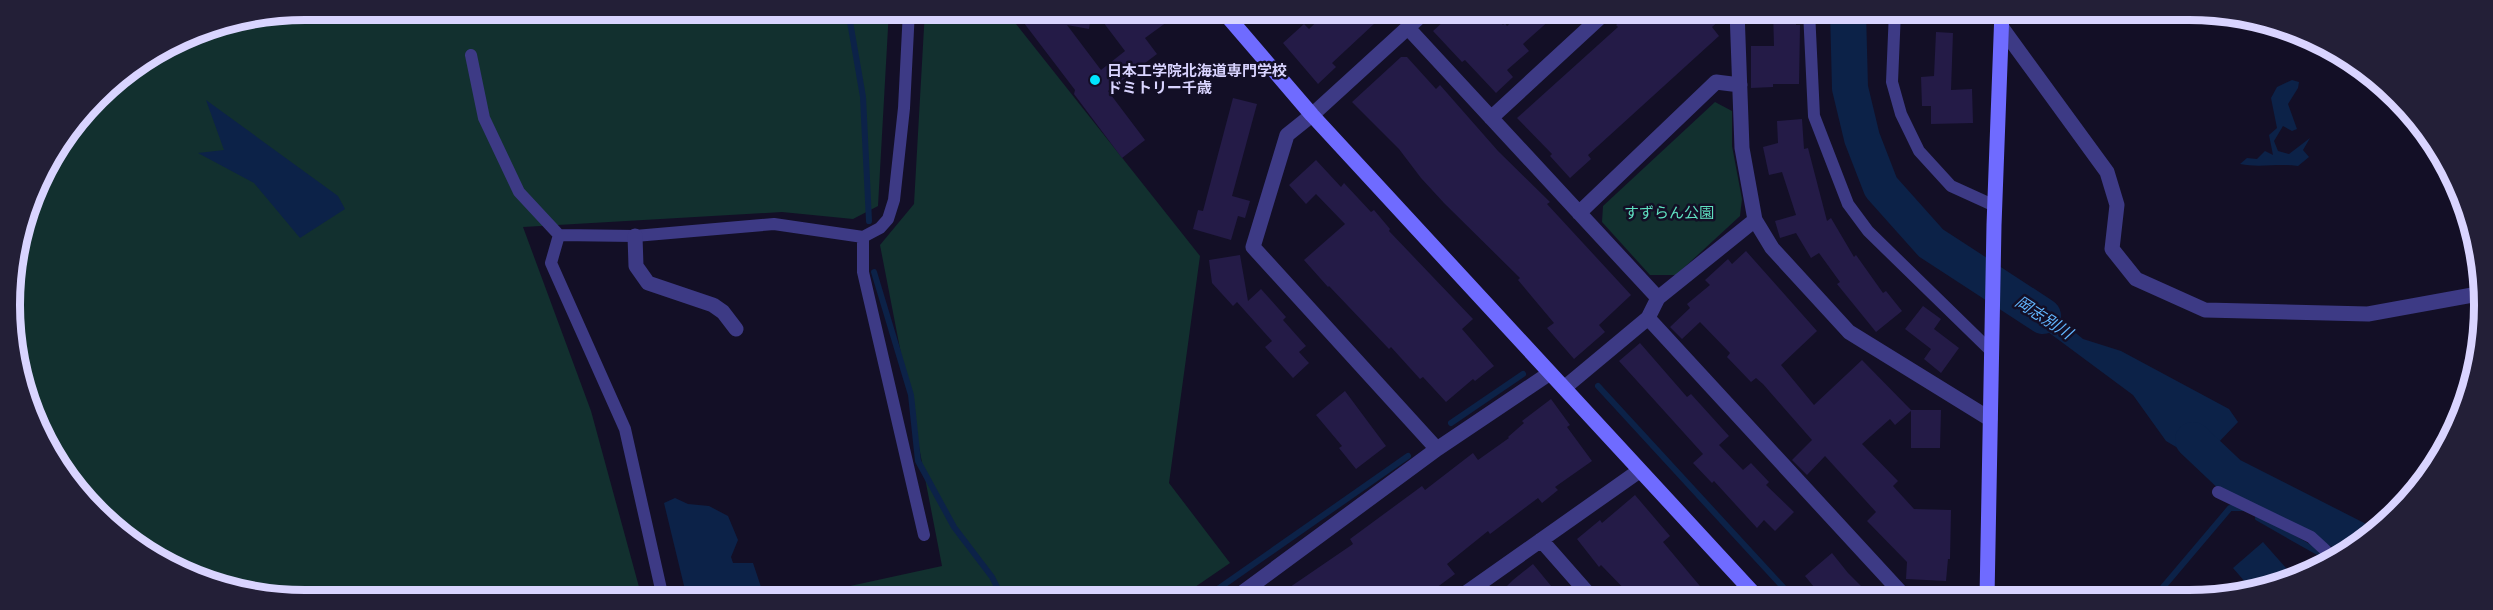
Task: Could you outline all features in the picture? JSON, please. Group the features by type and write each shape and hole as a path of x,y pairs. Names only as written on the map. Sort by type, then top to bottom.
{"street":[{"path":"1231,20 1312,115 1751,590"},
{"path":"1416,20 1287,135 1253,246 1437,449"},
{"path":"1491,118 1597,20"},
{"path":"1737,20 1742,148 1755,220 1772,248 1849,332 1990,419"},
{"path":"1987,590 1994,225 2002,20"},
{"path":"1408,28 1658,298"},
{"path":"2002,28 2107,172 2117,205 2112,249 2136,279 2205,310 2368,314 2473,295"},
{"path":"1579,213 1716,82 1740,86"},
{"path":"1564,388 1648,318 1658,298 1755,220"},
{"path":"635,236 636,266 648,283 713,305 723,312 736,329"},
{"path":"1648,318 1899,590"},
{"path":"1246,590 1437,449 1550,373"},
{"path":"1470,590 1639,471"},
{"path":"1541,540 1585,590"}],"lane":[{"path":"471,55 484,118 519,192 559,235 635,236 774,224 863,237 880,228 888,219 894,200 904,108 908,20"},
{"path":"1809,20 1814,116 1848,204 1868,231 1991,351"},
{"path":"1895,20 1892,82 1902,114 1918,151 1951,186 1995,206"},
{"path":"559,235 551,263 625,429 661,590"},
{"path":"863,237 863,272 924,535"},
{"path":"2218,492 2311,537 2329,553"}],"green space":[{"path":"286,20 888,20 878,206 853,219 782,212 523,227 591,411 640,590 286,590 231,581 196,569 162,552 131,532 103,507 68,464 41,414 25,361 20,324 20,286 29,231 41,196 58,162 78,131 103,103 131,78 162,58 196,41 249,25"},
{"path":"924,20 1013,20 1200,256 1169,483 1230,563 1191,590 832,590 942,566 880,245 914,204"},
{"name":"すずらん公園","path":"1715,102 1732,111 1732,146 1742,199 1740,216 1676,275 1650,275 1602,222 1603,206"}],"water":[{"path":"2292,80 2299,82 2288,104 2297,129 2292,131 2283,126 2274,141 2278,151 2289,154 2310,138 2303,150 2309,157 2298,166 2240,164 2247,158 2257,159 2265,151 2273,155 2269,135 2277,128 2271,98 2277,87"},
{"path":"206,100 338,196 345,209 300,238 254,183 198,153 224,150"},
{"path":"2002,269 2017,289 2031,296 2083,339 2121,351 2229,409 2238,422 2216,445 2232,469 2227,477 2166,441 2133,395 2040,326 2001,302"},
{"path":"675,498 688,504 709,506 728,516 738,540 731,557 733,563 753,563 761,587 746,590 685,590 664,503"},
{"path":"2263,542 2289,572 2247,584 2233,568"}],"pier":[{"path":"2002,266 2011,277 2011,312 1999,305 1999,267"}],"building":[{"name":"日本工学院北海道専門学校 ドミトリー千歳","path":"1022,20 1090,20 1089,29 1067,25 1101,70 1125,51 1102,20 1166,20 1167,22 1145,38 1157,54 1108,91 1145,140 1122,158 1074,94 1075,90"},
{"path":"1318,20 1378,20 1332,63 1336,67 1318,84 1283,43 1304,24 1309,29"},
{"path":"1445,20 1498,20 1507,26 1514,20 1550,20 1523,44 1529,51 1507,70 1513,77 1496,93 1433,31"},
{"path":"1621,20 1720,20 1712,27 1719,36 1588,155 1591,159 1570,178 1550,156 1552,154 1517,118 1618,27 1616,25"},
{"path":"1773,20 1796,20 1796,25 1800,25 1799,84 1773,84 1773,87 1751,88 1751,46 1774,46"},
{"path":"1936,32 1953,33 1951,90 1972,89 1973,123 1931,124 1931,106 1922,106 1921,77 1934,76"},
{"path":"1401,57 1407,57 1436,89 1440,85 1498,151 1550,202 1547,204 1631,295 1599,325 1605,332 1574,359 1547,328 1554,323 1518,280 1520,278 1444,203 1399,149 1352,102"},
{"path":"1233,98 1257,104 1232,196 1250,201 1245,218 1238,216 1231,240 1193,229 1198,210 1203,211"},
{"path":"1802,119 1804,149 1808,148 1827,221 1831,218 1854,257 1856,255 1883,293 1886,291 1902,311 1876,332 1837,284 1840,282 1819,253 1811,258 1796,233 1780,238 1775,221 1796,215 1782,172 1769,175 1763,147 1778,143 1777,121"},
{"path":"1316,160 1341,187 1344,183 1371,212 1374,210 1390,229 1389,231 1473,319 1462,329 1494,366 1475,381 1473,379 1446,402 1423,377 1420,379 1391,347 1389,349 1304,260 1345,224 1316,194 1306,204 1289,185"},
{"path":"1746,251 1817,331 1781,365 1814,405 1862,360 1911,410 1941,410 1940,448 1911,448 1911,411 1895,425 1890,419 1862,444 1898,481 1893,486 1914,509 1951,510 1950,559 1948,559 1946,581 1906,579 1907,562 1867,521 1876,512 1825,456 1807,475 1792,460 1812,440 1763,384 1756,378 1751,382 1727,357 1730,353 1700,322 1682,339 1670,327 1690,308 1687,304 1710,285 1705,280 1728,259 1732,264"},
{"path":"1240,255 1248,301 1261,289 1286,317 1283,320 1306,346 1299,352 1309,363 1293,378 1265,347 1272,341 1237,302 1233,306 1212,283 1209,260"},
{"path":"1923,306 1941,319 1934,329 1959,348 1941,373 1924,359 1931,349 1905,329"},
{"path":"1640,343 1687,397 1691,394 1729,436 1719,445 1743,470 1751,463 1769,482 1766,485 1794,512 1775,531 1764,520 1757,528 1714,481 1712,483 1693,463 1703,454 1619,361"},
{"path":"1345,391 1386,446 1356,469 1339,448 1342,446 1316,415"},
{"path":"1551,399 1570,425 1567,427 1592,461 1555,487 1558,490 1542,503 1538,498 1490,534 1488,531 1447,564 1455,574 1436,588 1433,590 1286,590 1353,544 1350,539 1422,486 1425,490 1473,453 1478,460 1509,438 1524,423 1522,421"},
{"path":"1635,495 1670,536 1663,542 1703,590 1625,590 1601,565 1599,567 1577,539 1600,520 1602,523"},
{"path":"1832,553 1865,590 1816,590 1805,576"},
{"path":"1533,564 1554,590 1503,590"}],"waterway":[{"path":"850,20 863,97 869,221"},
{"name":"岡志別川","path":"1848,20 1850,88 1862,138 1881,187 1931,243 2043,316"},
{"path":"874,272 911,395 918,461 954,527 992,577 996,590"},
{"path":"1451,423 1523,374"},
{"path":"1598,386 1786,590"},
{"name":"岡志別川","path":"2193,440 2230,475 2353,538"},
{"path":"1216,590 1408,456"},
{"path":"2161,590 2230,508 2242,508"},
{"path":"2258,518 2324,556"}],"place":[{"name":"日本工学院北海道専門学校 ドミトリー千歳","path":"1095,80"}]}
